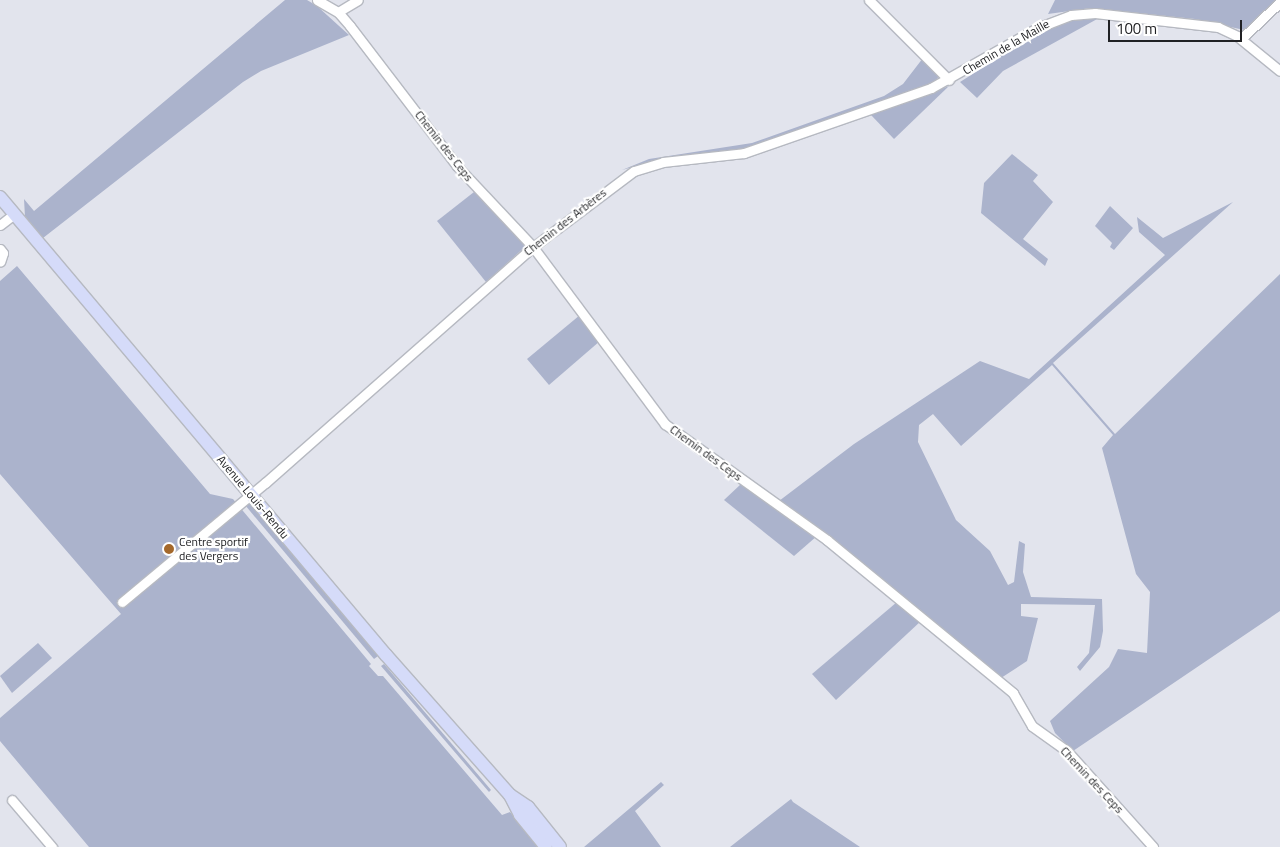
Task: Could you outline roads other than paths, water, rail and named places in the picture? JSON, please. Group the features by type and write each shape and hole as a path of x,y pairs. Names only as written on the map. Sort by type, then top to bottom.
{"main road":[{"name":"Avenue Louis-Rendu","path":"0,197 13,215 510,795 520,814 546,847"},
{"name":"Avenue Louis-Rendu","path":"510,795 528,807 560,847"}],"street":[{"name":"Chemin des Ceps","path":"317,0 338,12 383,66 457,166 533,247 665,424 827,540 1013,693 1032,726 1067,751 1153,847"},
{"path":"338,12 358,0"},
{"path":"870,0 949,80"},
{"path":"1241,38 1280,2"},
{"name":"Chemin de la Maille","path":"949,80 1037,28 1071,14 1095,13 1212,26 1241,38 1280,71"},
{"name":"Chemin des Arbères","path":"122,602 251,494 533,247 618,181 642,167 663,162 744,153 949,80"},
{"path":"0,225 13,215"},
{"path":"0,249 0,262"},
{"path":"12,800 52,847"}],"place":[{"name":"Centre sportif des Vergers","path":"169,549"}]}
